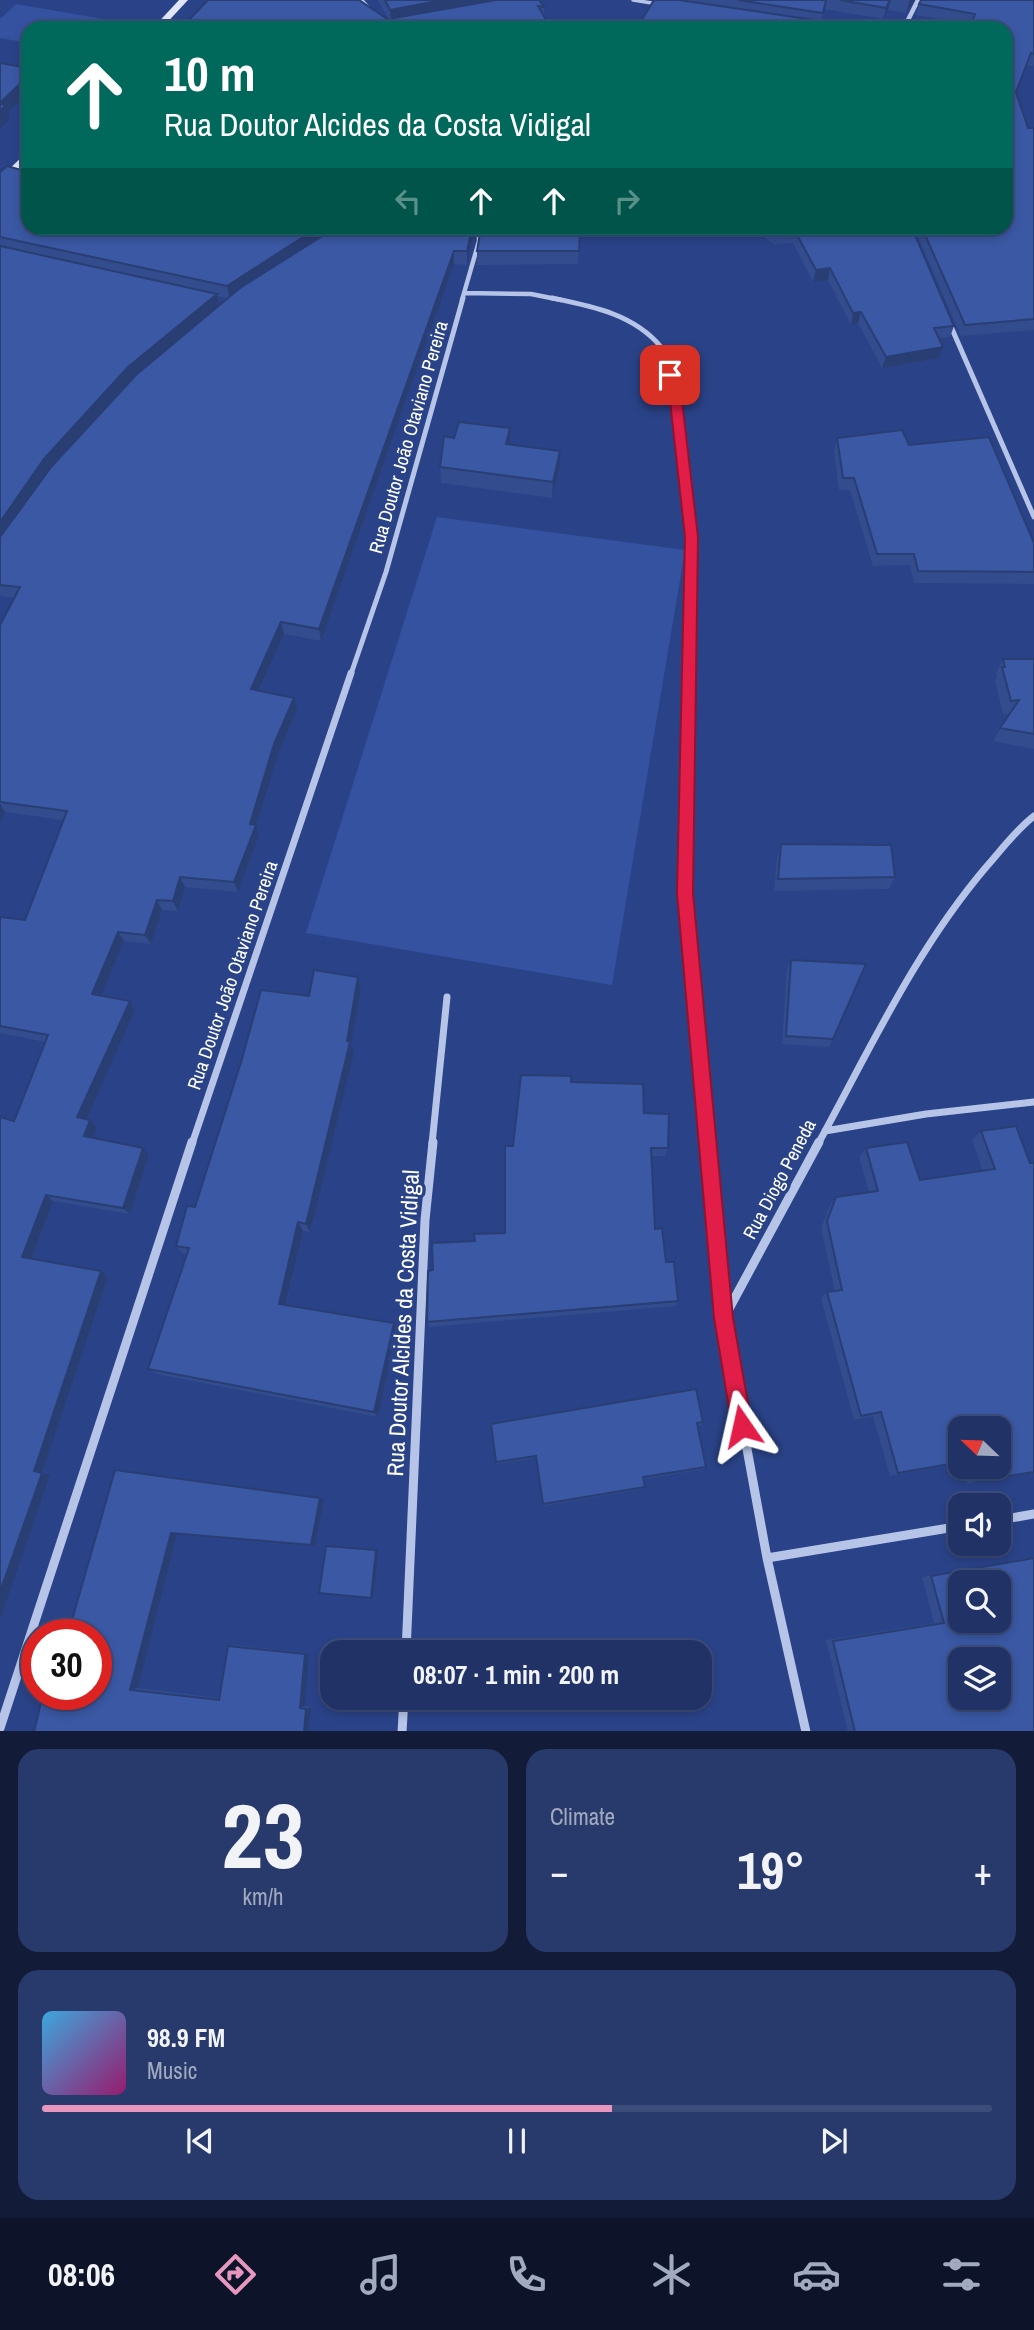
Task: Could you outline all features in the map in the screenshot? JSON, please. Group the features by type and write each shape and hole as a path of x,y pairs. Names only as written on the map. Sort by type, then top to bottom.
{"street":[{"path":"164,21 184,0"},
{"path":"361,0 379,18"},
{"path":"908,21 918,0"},
{"path":"0,184 21,162"},
{"name":"Rua Doutor João Otaviano Pereira","path":"0,1728 252,961 386,572 479,235"},
{"path":"464,293 531,294 603,308 641,328 663,349 676,401 692,537 685,893 723,1318 767,1558 806,1731"},
{"path":"948,320 1034,517"},
{"name":"Rua Diogo Peneda","path":"723,1318 918,960 970,886 1021,826 1034,816"},
{"name":"Rua Doutor Alcides da Costa Vidigal","path":"407,1640 425,1220 447,997"},
{"path":"825,1131 926,1114 1034,1102"},
{"path":"1011,1518 1034,1514"},
{"path":"767,1558 948,1528"},
{"path":"402,1731 403,1710"}],"lane":[{"path":"633,0 660,4"}],"shaded area":[{"path":"16,4 109,20 21,21 21,42 0,38 0,19"},
{"path":"437,517 685,550 612,985 306,933"}],"building":[{"path":"208,0 359,0 390,21 188,21"},
{"path":"385,0 443,0 390,10"},
{"path":"496,0 539,0 544,7 538,6 547,21 396,21 394,18"},
{"path":"654,0 679,0 821,21 641,21"},
{"path":"738,0 826,0 823,13"},
{"path":"840,0 890,0 886,8"},
{"path":"921,0 1034,0 1034,54 1031,53 1016,92 1028,128 1034,128 1034,319 965,325 925,235 1013,235 1013,21 972,21 975,14 919,4"},
{"path":"0,63 21,67 21,83 0,103"},
{"path":"7,166 21,170 21,235 306,235 227,286 0,237 0,172"},
{"path":"324,235 470,235 467,251 454,251 319,629 281,622 251,689 294,698 274,744 250,824 256,825 234,882 180,877 173,901 157,900 145,935 118,932 92,994 130,1001 77,1117 90,1120 84,1136 143,1148 123,1208 46,1195 22,1257 101,1271 34,1471 42,1473 0,1592 0,1117 14,1121 48,1035 0,1026 0,917 25,920 67,811 0,802 0,625 20,587 0,585 0,537 52,466 136,375 240,288"},
{"path":"480,235 580,235 579,251 477,251"},
{"path":"797,235 915,235 954,326 934,328 943,347 886,357 861,312 853,313 830,268 816,270"},
{"path":"0,246 217,294 128,367 44,459 0,522"},
{"path":"459,422 510,428 506,444 560,451 553,482 440,467 444,436 454,438"},
{"path":"902,430 909,445 989,437 1034,543 1034,572 918,571 914,554 877,554 854,478 843,478 837,438"},
{"path":"1003,659 1034,659 1034,734 1000,728 1019,700 1011,701 1002,667 1005,667"},
{"path":"781,844 891,845 895,877 778,879"},
{"path":"791,960 866,964 833,1039 786,1036"},
{"path":"314,970 358,977 347,1041 350,1042 306,1224 298,1222 279,1304 394,1323 374,1412 148,1369 189,1248 176,1246 187,1206 195,1207 261,990 309,996"},
{"path":"521,1075 571,1076 571,1082 643,1084 644,1113 669,1114 668,1148 651,1148 655,1229 662,1228 666,1262 674,1262 678,1301 427,1322 428,1271 433,1270 432,1243 475,1241 474,1234 505,1233 505,1146 513,1146"},
{"path":"1016,1126 1030,1163 1034,1163 1034,1472 1012,1475 1012,1416 948,1416 948,1464 898,1473 881,1412 861,1416 827,1292 842,1290 827,1221 836,1197 878,1191 866,1148 907,1142 920,1180 995,1169 981,1131"},
{"path":"696,1389 703,1422 697,1423 706,1467 643,1477 645,1487 543,1504 536,1456 496,1462 491,1424"},
{"path":"115,1470 320,1498 311,1545 171,1533 130,1690 219,1700 228,1646 305,1654 300,1708 306,1709 304,1731 34,1731 39,1710 112,1710 112,1619 72,1619"},
{"path":"326,1546 376,1550 371,1598 319,1593"},
{"path":"1034,1558 1034,1731 855,1731 833,1641 944,1623 931,1576 948,1573 948,1633 1011,1633 1011,1570 965,1570"}],"route":[{"path":"670,375 676,401 692,537 685,893 723,1318 742,1426"}]}
